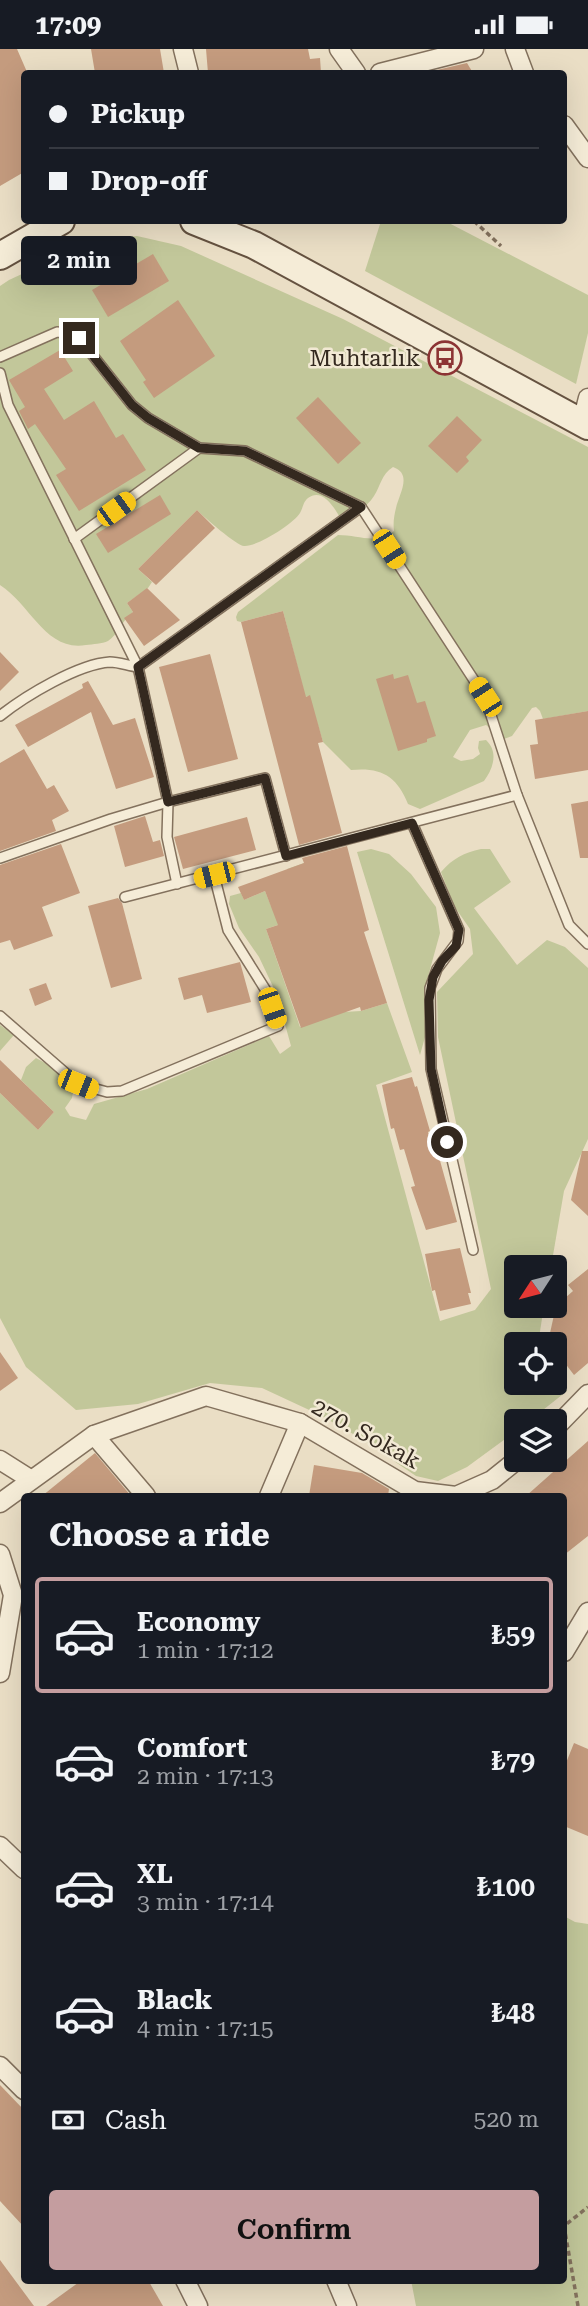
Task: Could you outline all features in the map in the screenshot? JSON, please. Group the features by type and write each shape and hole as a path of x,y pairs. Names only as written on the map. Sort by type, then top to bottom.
{"main road":[{"path":"0,256 56,224"},
{"path":"202,224 254,245 586,415"}],"street":[{"path":"183,49 189,70"},
{"path":"339,49 354,70"},
{"path":"392,70 474,49"},
{"path":"515,49 523,70"},
{"path":"567,129 588,158"},
{"name":"270. Sokak","path":"0,1503 94,1435 206,1397 300,1423 414,1493"},
{"path":"567,1416 587,1397"},
{"path":"271,1493 300,1423"},
{"path":"94,1435 143,1493"},
{"path":"0,1460 30,1479"},
{"name":"270. Sokak","path":"463,1493 492,1480 504,1470"},
{"path":"0,1554 13,1595 0,1673"},
{"path":"567,1647 588,1612"},
{"path":"21,1844 4,1849 21,1867"},
{"path":"0,2066 21,2087"},
{"path":"187,2284 198,2306"},
{"path":"338,2284 347,2306"}],"lane":[{"path":"0,357 57,333 68,333 79,338 132,405 148,418 199,448 245,451 361,507 485,697 517,795 569,925 588,944"},
{"path":"0,373 8,405 138,667 168,802 168,845 177,884"},
{"path":"75,539 199,448"},
{"path":"0,716 39,689 85,670 110,663 138,667 361,507"},
{"path":"0,858 111,819 265,778 286,856"},
{"path":"125,897 517,795"},
{"path":"412,823 459,930 458,941 437,969 430,988 431,1069 473,1249"},
{"path":"0,1016 78,1084 107,1092 122,1091 278,1026 265,989 228,930 214,875"}],"path":[{"path":"477,224 501,246"},
{"path":"567,2224 588,2207"},
{"path":"567,2243 578,2306"}],"green space":[{"path":"380,224 451,224 588,295 588,333 576,384 365,271"},
{"path":"137,236 181,246 343,319 588,447 588,711 543,719 536,707 532,708 512,736 504,739 486,725 470,730 453,757 461,761 473,759 480,754 479,741 486,740 493,755 492,766 484,781 420,809 408,804 399,786 387,775 371,770 351,770 323,742 309,696 298,699 303,688 283,611 241,622 237,621 236,617 238,612 338,535 381,538 394,531 395,514 404,479 399,470 393,467 371,500 359,510 340,518 327,500 313,495 306,500 300,513 290,523 266,539 250,545 240,545 197,510 138,569 152,582 127,603 133,612 106,642 72,645 60,641 49,634 0,585 0,286 97,239"},
{"path":"371,849 389,854 411,874 436,907 440,933 426,984 427,1030 420,1055 357,852"},
{"path":"490,849 511,882 474,908 517,965 547,940 565,947 588,968 588,1139 564,1191 553,1255 504,1255 504,1318 542,1318 540,1332 504,1332 504,1395 562,1395 544,1409 504,1409 504,1440 467,1467 438,1481 416,1476 320,1415 262,1388 210,1383 138,1404 76,1410 26,1367 0,1318 0,1093 38,1130 54,1112 21,1080 26,1067 36,1058 58,1070 74,1085 72,1098 65,1108 70,1116 86,1120 94,1104 147,1089 269,1036 280,1054 291,1046 277,995 259,957 239,928 229,904 230,896 241,893 244,900 265,891 271,906 297,896 287,869 307,862 310,914 266,929 300,1027 344,1012 361,1011 387,1003 412,1072 376,1085 440,1321 475,1310 491,1289 438,1037 437,992 473,954 470,929 454,906 441,872 469,852"},
{"path":"0,1025 14,1035 0,1051"},
{"path":"567,1918 588,1924 588,2306 416,2306 412,2284 567,2284"}],"building":[{"path":"0,49 17,49 26,70 21,70 21,174 0,186"},
{"path":"91,49 160,49 164,70 94,70"},
{"path":"206,49 308,49 310,59 320,58 321,70 208,70"},
{"path":"467,63 471,70 437,70"},
{"path":"153,254 169,281 108,317 92,290"},
{"path":"178,300 215,356 154,398 143,382 146,380 120,341"},
{"path":"60,350 73,371 44,389 64,420 94,401 116,438 123,434 146,470 79,511 56,475 66,469 35,424 28,429 19,411 25,407 9,380"},
{"path":"318,397 361,443 338,464 296,418"},
{"path":"457,416 482,440 466,457 469,461 457,473 428,446"},
{"path":"160,495 171,514 108,553 96,534"},
{"path":"197,510 215,528 156,585 138,569"},
{"path":"147,588 180,620 144,646 124,618 133,612 127,603"},
{"path":"283,611 306,697 310,695 323,742 318,743 342,833 299,845 241,622"},
{"path":"0,652 19,672 0,691"},
{"path":"210,654 238,759 188,772 159,667"},
{"path":"393,674 394,679 408,675 417,703 425,701 436,736 427,739 427,742 398,751 376,679"},
{"path":"88,681 113,725 135,718 154,777 116,789 91,712 28,747 15,725 83,688 82,684"},
{"path":"588,711 588,770 535,779 530,745 538,744 535,720"},
{"path":"24,749 47,789 54,785 69,811 52,820 56,831 0,851 0,763"},
{"path":"588,801 588,858 580,858 571,804"},
{"path":"145,816 153,842 160,840 164,856 125,867 114,826"},
{"path":"247,817 256,850 183,869 174,837"},
{"path":"61,844 80,893 42,907 53,936 14,950 10,940 0,943 0,865"},
{"path":"347,846 369,930 364,932 387,1003 361,1011 360,1007 301,1028 266,929 278,925 265,891 244,900 238,887 304,863 302,858"},
{"path":"118,898 122,903 142,979 111,988 88,906"},
{"path":"240,962 251,1002 207,1013 202,995 184,1000 178,978"},
{"path":"46,983 52,999 35,1006 29,989"},
{"path":"0,1060 54,1112 38,1130 0,1093"},
{"path":"412,1077 415,1087 417,1086 435,1158 439,1157 457,1222 426,1230 411,1187 415,1186 404,1149 400,1150 394,1128 391,1129 382,1085"},
{"path":"582,1151 588,1151 588,1216 571,1200"},
{"path":"460,1248 471,1293 468,1293 471,1304 440,1311 435,1290 432,1291 425,1254"},
{"path":"588,1269 588,1363 574,1375 567,1366 567,1332 550,1332 553,1318 567,1318 567,1296 573,1291 568,1285"},
{"path":"0,1352 18,1378 0,1391"},
{"path":"588,1441 588,1536 567,1553 567,1493 529,1493 553,1472 567,1472 567,1460"},
{"path":"95,1453 128,1493 46,1493"},
{"path":"314,1465 362,1473 389,1489 388,1493 309,1493"},
{"path":"574,1743 588,1749 588,1836 567,1827 567,1760"},
{"path":"0,2085 21,2107 21,2224 0,2201"},
{"path":"0,2260 34,2306 0,2306"},
{"path":"76,2284 150,2284 163,2306 46,2306"}],"place":[{"name":"Muhtarlık","path":"445,358"}],"route":[{"path":"79,338 117,389 148,418 199,448 245,451 361,507 138,667 168,802 265,778 286,856 412,823 459,930 456,946 442,961 433,977 429,1000 431,1069 447,1142"}]}
